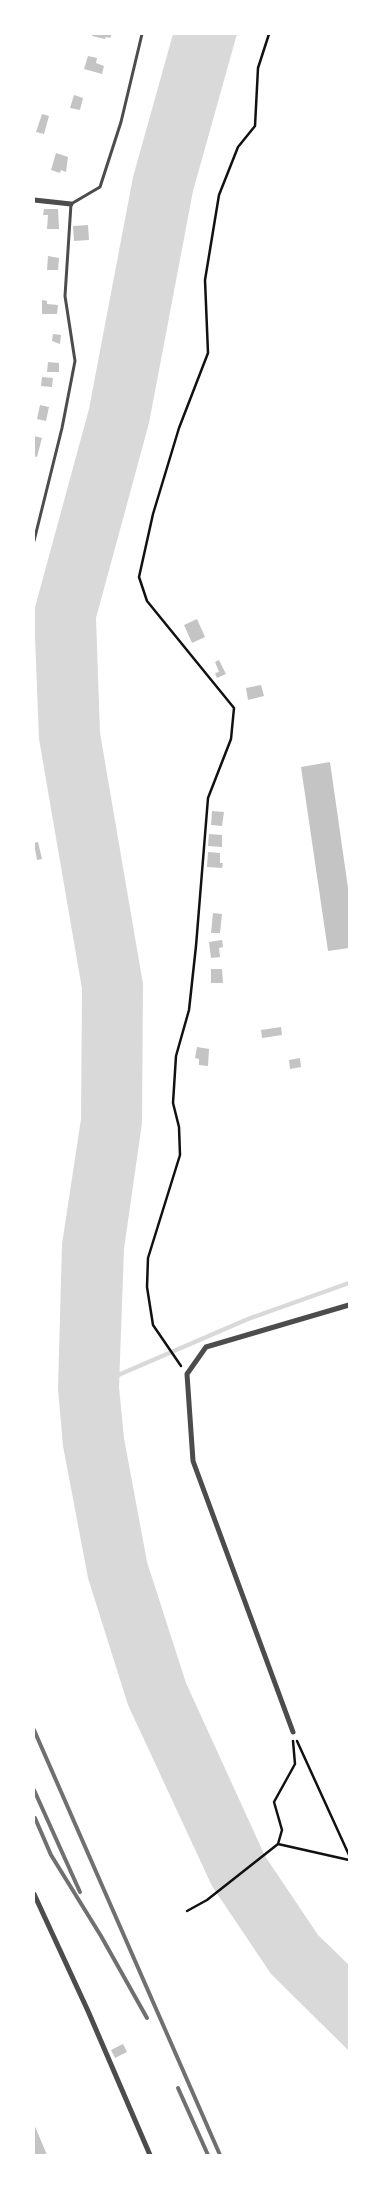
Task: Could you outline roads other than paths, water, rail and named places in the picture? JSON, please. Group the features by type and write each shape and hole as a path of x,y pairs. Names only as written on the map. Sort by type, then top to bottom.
{"street":[{"path":"34,200 71,204"},
{"path":"293,1732 193,1461 187,1374 206,1347 349,1306"},
{"path":"34,1894 88,2011 150,2155"}],"lane":[{"path":"34,541 62,428 74,361 65,296 71,204 100,188 121,122 142,34"}],"waterway":[{"path":"116,1376 248,1319 349,1283"}],"railway":[{"path":"34,1730 220,2155"},
{"path":"34,1790 80,1892"},
{"path":"35,1818 51,1855 101,1936 147,2018"},
{"path":"178,2088 208,2155"}]}
